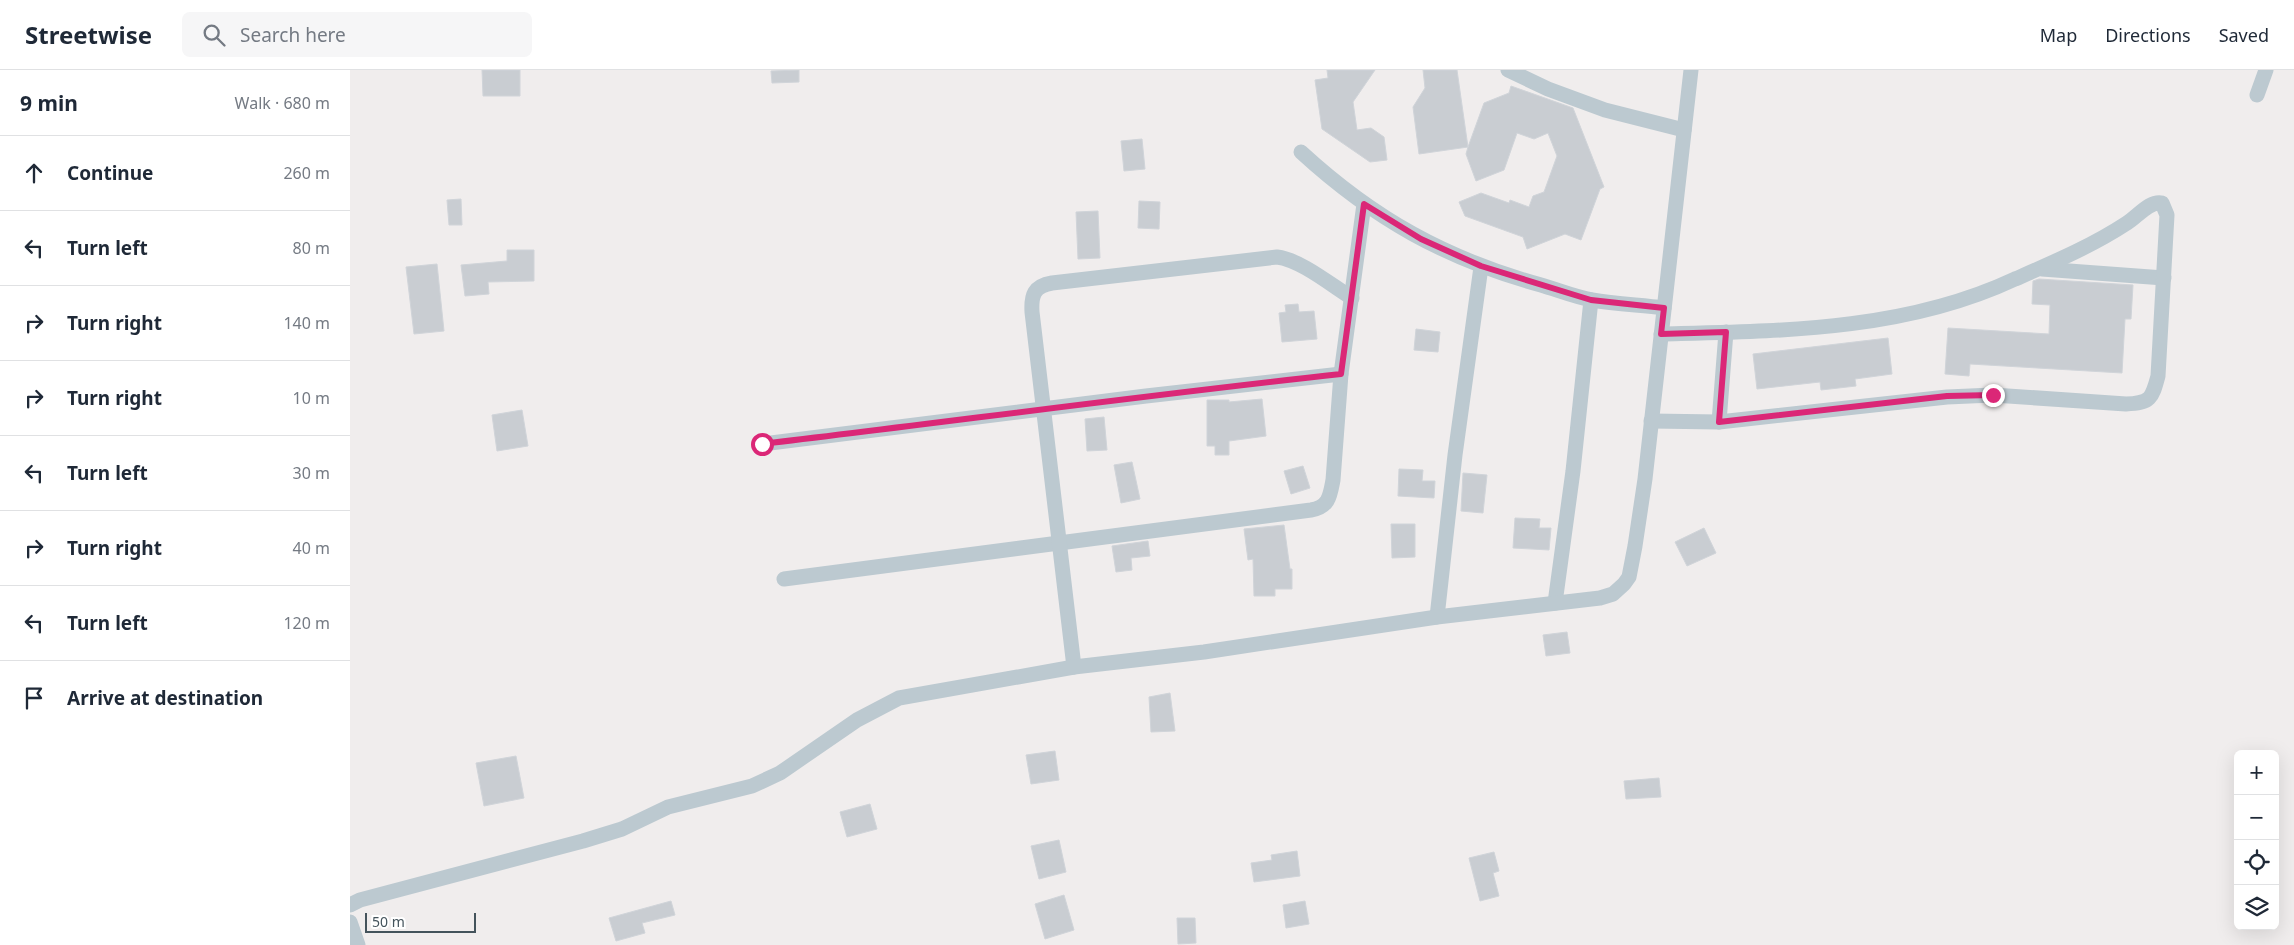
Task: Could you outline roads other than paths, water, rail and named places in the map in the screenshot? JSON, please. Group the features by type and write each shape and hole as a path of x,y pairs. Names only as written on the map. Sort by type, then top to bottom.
{"street":[{"path":"1508,70 1548,89 1605,110 1684,130"},
{"path":"350,905 427,881 614,832 646,819 668,807 752,786 780,773 857,720 900,698 1074,667 1204,652 1437,617 1556,603 1613,594 1629,577 1646,479 1691,70"},
{"path":"2257,95 2266,70"},
{"path":"1301,152 1330,179 1364,204 1421,239 1481,266 1591,300 1664,308"},
{"path":"1651,421 1719,422 1947,396 1993,395 2126,404 2144,402 2151,396 2158,376 2167,215 2165,206 2158,202 2110,234 2070,255 2000,286 1959,300 1850,325 1803,330 1661,334"},
{"path":"784,579 1318,509 1328,502 1331,496 1338,434 1341,374 1364,204"},
{"path":"1074,667 1031,303 1034,291 1045,284 1276,257 1289,260 1302,267 1352,298"},
{"path":"1437,617 1455,455 1481,266"},
{"path":"2038,269 2164,278"},
{"path":"1556,603 1573,471 1591,300"},
{"path":"1719,422 1726,332"},
{"path":"762,444 1146,396 1341,374"},
{"path":"350,922 358,945"}]}
